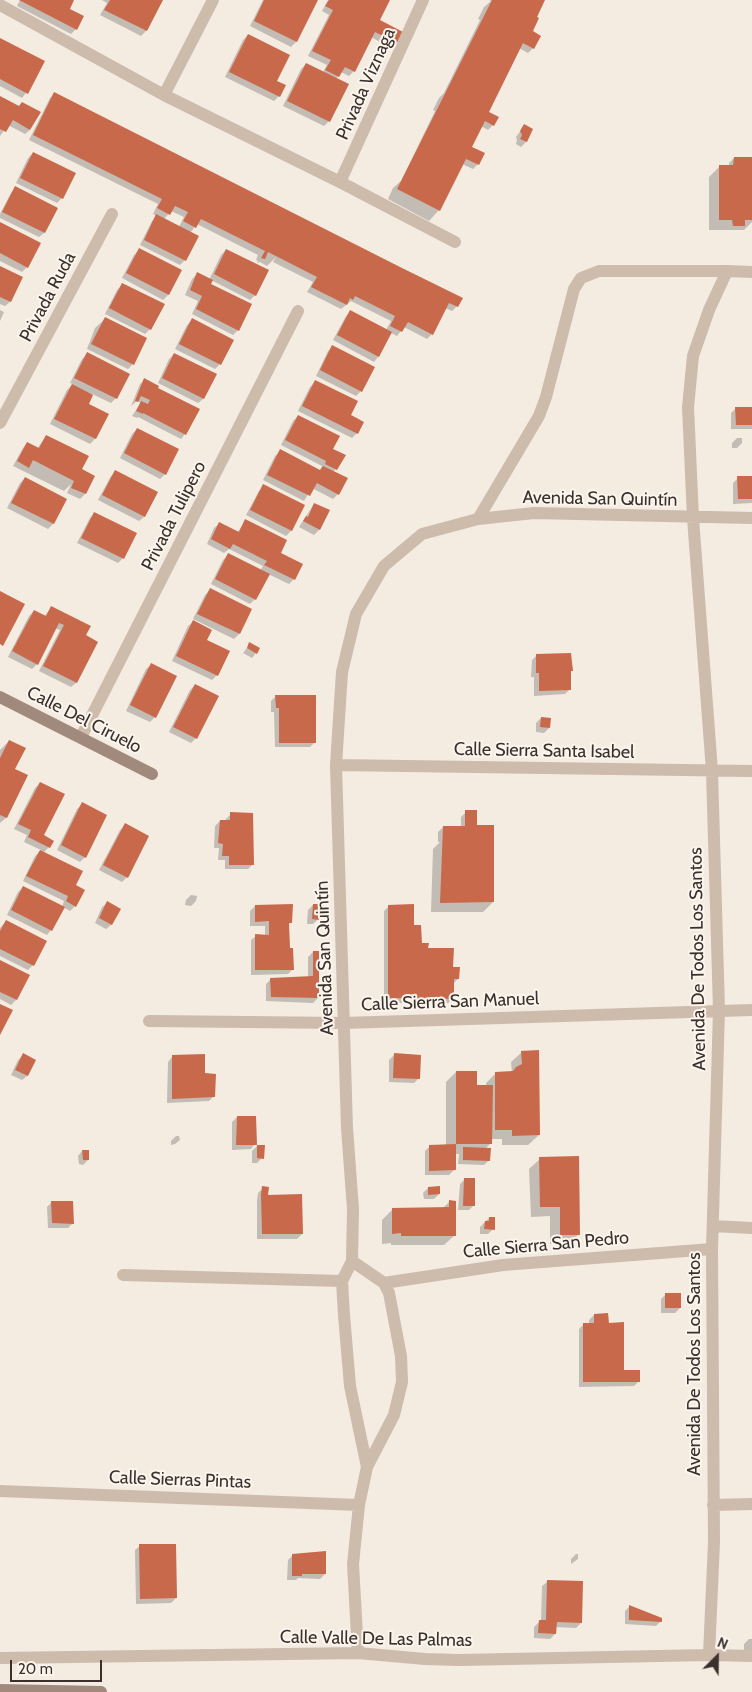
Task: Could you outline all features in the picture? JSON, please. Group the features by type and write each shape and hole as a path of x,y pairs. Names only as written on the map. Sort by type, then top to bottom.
{"street":[{"path":"164,95 213,0"},
{"name":"Privada Viznaga","path":"340,182 423,0"},
{"path":"0,6 164,95 340,182 455,242"},
{"name":"Privada Ruda","path":"0,423 112,214"},
{"name":"Avenida De Todos Los Santos","path":"709,1655 714,1542 712,1249 719,1010 712,771 693,518 688,407 693,356 709,310 728,271"},
{"path":"478,520 539,416 546,397 574,289 581,278 599,272 752,272"},
{"name":"Privada Tulipero","path":"81,737 298,310"},
{"name":"Avenida San Quintín","path":"352,1261 353,1209 347,1128 336,765 342,672 356,614 384,566 422,534 478,520 534,512 693,518 752,518"},
{"name":"Calle Del Ciruelo","path":"0,697 152,774"},
{"name":"Calle Sierra Santa Isabel","path":"336,765 752,771"},
{"name":"Calle Sierra San Manuel","path":"149,1021 344,1023 752,1010"},
{"path":"713,1226 752,1228"},
{"name":"Calle Sierra San Pedro","path":"384,1283 503,1264 712,1249"},
{"path":"358,1653 353,1564 359,1505 367,1468 394,1415 402,1382 401,1356 389,1293 384,1283 352,1261 342,1282 350,1386 367,1468"},
{"path":"123,1275 342,1282"},
{"name":"Calle Sierras Pintas","path":"0,1491 359,1505"},
{"path":"713,1505 752,1504"},
{"name":"Calle Valle De Las Palmas","path":"0,1658 358,1653 459,1660 709,1655 752,1656"},
{"path":"0,1690 101,1692"}],"building":[{"path":"19,0 74,0 70,9 84,16 77,30"},
{"path":"110,0 163,0 147,31 104,10"},
{"path":"264,0 318,0 297,42 254,21"},
{"path":"329,0 390,0 380,20 403,32 397,43 375,32 355,72 345,67 339,77 325,70 331,60 312,51 333,10 325,6"},
{"path":"492,0 545,0 533,31 541,36 534,49 523,43 489,112 499,117 494,126 485,121 472,147 485,153 479,165 466,159 440,211 397,189"},
{"path":"248,34 290,55 277,81 286,85 280,97 229,72"},
{"path":"0,38 45,61 28,94 0,79"},
{"path":"306,63 349,84 330,122 287,101"},
{"path":"54,92 463,298 458,307 449,303 433,335 408,322 402,332 390,326 395,316 355,296 353,300 350,298 347,305 311,287 317,277 268,252 265,259 261,258 265,251 201,219 196,228 183,221 188,212 175,206 170,215 157,208 162,199 33,135"},
{"path":"0,96 19,106 22,102 41,112 30,130 13,120 6,132 0,129"},
{"path":"524,124 533,129 527,142 520,139 522,135 520,131"},
{"path":"33,152 76,173 63,199 20,178"},
{"path":"734,157 752,157 752,220 745,220 745,226 733,226 732,220 719,220 719,165 733,165"},
{"path":"15,186 58,208 45,233 2,212"},
{"path":"156,214 199,236 186,261 144,240"},
{"path":"0,222 41,243 28,268 0,253"},
{"path":"139,248 182,270 169,295 126,273"},
{"path":"226,249 269,270 256,296 214,274"},
{"path":"0,266 23,277 11,302 0,297"},
{"path":"197,272 213,280 211,284 252,304 239,331 196,309 202,296 190,290"},
{"path":"122,283 165,304 151,330 109,308"},
{"path":"350,310 392,332 379,357 337,335"},
{"path":"105,317 147,338 134,365 91,344"},
{"path":"192,318 234,340 221,365 179,344"},
{"path":"332,345 375,367 362,392 320,370"},
{"path":"87,352 130,374 117,399 74,378"},
{"path":"174,353 217,374 204,399 162,378"},
{"path":"144,378 159,386 158,388 200,409 186,435 136,411 141,401 148,404 150,400 141,396 138,402 135,401"},
{"path":"315,380 358,401 351,415 364,422 358,434 302,406"},
{"path":"72,384 93,395 89,404 109,414 96,439 54,419"},
{"path":"735,407 752,407 752,425 736,425"},
{"path":"298,415 340,436 333,449 346,455 337,470 325,464 326,461 285,440"},
{"path":"137,428 179,449 166,475 124,453"},
{"path":"46,435 89,456 82,469 95,476 86,494 71,488 74,481 33,460 29,468 17,461 27,442 39,448"},
{"path":"280,449 320,470 323,466 348,478 339,495 317,483 310,496 267,475"},
{"path":"115,470 158,492 145,517 102,495"},
{"path":"737,476 752,476 752,499 738,499"},
{"path":"25,477 67,499 54,524 11,503"},
{"path":"263,484 305,505 292,531 250,510"},
{"path":"314,503 330,510 320,530 303,521 306,516 308,517"},
{"path":"94,512 137,533 124,559 81,538"},
{"path":"245,519 287,540 281,553 303,564 295,580 264,565 267,561 233,544 230,549 211,539 219,522 239,532"},
{"path":"228,553 270,574 256,600 215,579"},
{"path":"210,588 252,609 240,634 197,614"},
{"path":"0,591 25,604 3,646 0,644"},
{"path":"51,606 91,626 86,635 98,642 77,683 43,666 64,625 59,623 38,665 12,651 34,610 46,616"},
{"path":"193,620 212,630 207,640 230,651 218,676 176,656"},
{"path":"249,642 260,648 257,654 247,648"},
{"path":"571,653 573,671 571,671 571,690 539,691 539,673 536,673 536,654"},
{"path":"151,663 177,676 156,718 130,705"},
{"path":"195,684 219,696 197,739 173,727"},
{"path":"275,695 316,695 316,743 279,743 279,708 276,708"},
{"path":"541,717 551,718 550,728 540,727"},
{"path":"9,740 26,748 15,769 28,775 7,818 0,815 0,758"},
{"path":"40,782 65,794 44,835 54,841 50,848 28,837 31,830 18,824"},
{"path":"82,802 107,815 86,858 61,845"},
{"path":"465,810 477,810 477,825 494,825 494,902 440,903 443,826 465,826"},
{"path":"230,812 253,813 254,865 229,865 229,856 222,856 223,844 218,843 220,820 230,820"},
{"path":"125,823 149,836 128,878 103,865"},
{"path":"40,850 83,871 76,885 85,890 76,907 66,901 68,896 26,876"},
{"path":"23,886 65,907 52,931 11,910"},
{"path":"107,901 121,909 112,925 99,918"},
{"path":"293,904 292,923 289,923 290,948 293,948 294,970 255,970 255,934 269,935 269,921 255,922 255,905"},
{"path":"313,904 319,904 319,920 312,919"},
{"path":"414,904 414,925 421,925 422,943 429,943 428,948 454,948 453,967 460,967 459,979 454,979 454,999 388,998 388,905"},
{"path":"6,920 47,941 34,966 0,949 0,931"},
{"path":"313,951 319,951 319,998 271,997 270,978 313,976"},
{"path":"0,960 30,975 17,1000 0,992"},
{"path":"0,1004 13,1010 0,1035"},
{"path":"539,1050 540,1135 512,1136 512,1130 495,1130 495,1072 513,1071 522,1064 521,1051"},
{"path":"23,1053 36,1060 28,1076 15,1070"},
{"path":"394,1053 421,1055 420,1079 393,1078"},
{"path":"205,1054 205,1073 216,1074 215,1097 172,1099 172,1055"},
{"path":"456,1071 477,1071 477,1085 493,1085 492,1144 456,1144"},
{"path":"237,1116 256,1116 257,1145 236,1145"},
{"path":"456,1144 456,1170 429,1171 429,1145"},
{"path":"257,1145 265,1145 264,1159 257,1158"},
{"path":"463,1147 491,1148 490,1161 463,1160"},
{"path":"82,1150 89,1150 89,1160 83,1160"},
{"path":"579,1156 580,1235 560,1235 560,1207 540,1207 539,1157"},
{"path":"464,1178 475,1178 475,1206 463,1206"},
{"path":"262,1186 269,1187 268,1195 302,1194 303,1234 262,1234"},
{"path":"440,1186 440,1194 428,1195 428,1187"},
{"path":"449,1200 456,1201 456,1236 401,1236 401,1233 392,1234 392,1208 449,1207"},
{"path":"51,1201 73,1201 74,1224 52,1223"},
{"path":"489,1217 495,1217 495,1230 484,1229 485,1221 489,1221"},
{"path":"665,1293 681,1293 681,1308 665,1308"},
{"path":"608,1313 609,1323 624,1322 624,1370 640,1370 640,1382 583,1382 583,1323 594,1323 594,1314"},
{"path":"139,1544 176,1544 177,1598 140,1599"},
{"path":"326,1551 326,1574 292,1576 292,1554"},
{"path":"547,1580 583,1581 582,1623 557,1622 556,1634 538,1633 539,1620 546,1620"},
{"path":"629,1605 662,1618 662,1622 629,1620"}]}
